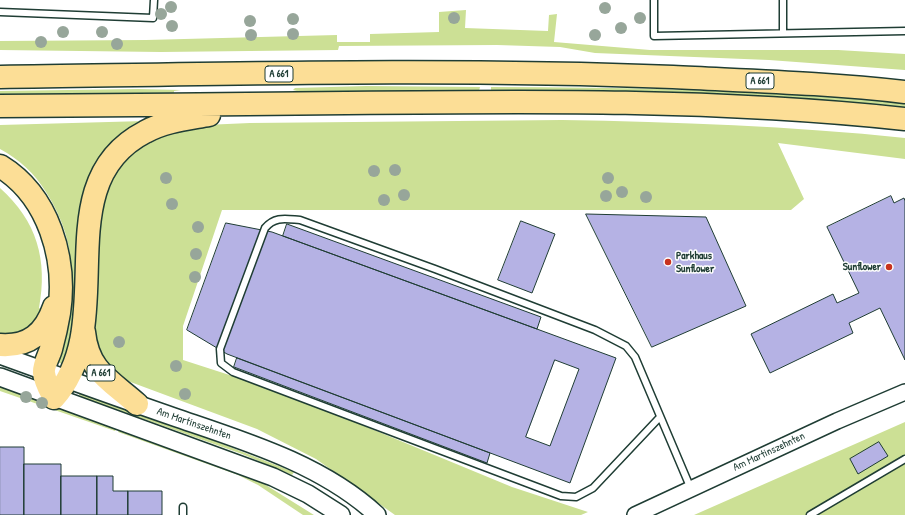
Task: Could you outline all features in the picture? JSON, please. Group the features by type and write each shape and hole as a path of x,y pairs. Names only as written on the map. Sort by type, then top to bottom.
{"highway":[{"name":"A 661","path":"0,77 416,72 557,72 821,84 905,92"},
{"name":"A 661","path":"0,106 446,102 655,103 815,112 905,120"},
{"name":"A 661","path":"54,398 67,380 78,354 87,301 89,215 98,182 114,155 127,143 144,132 164,124 268,104"},
{"path":"0,166 18,179 29,190 46,219 58,252 62,286 59,313 44,371 47,384 54,398"},
{"path":"0,345 18,345 27,342 42,330 49,320 62,286"},
{"name":"A 661","path":"83,329 85,345 94,366 137,404"}],"main road":[{"name":"Am Martinszehnten","path":"0,355 283,457 319,475 350,494 377,515"},
{"name":"Am Martinszehnten","path":"0,377 273,477 308,494 341,515"}],"street":[{"name":"Am Martinszehnten","path":"635,515 837,421 905,392"}],"lane":[{"path":"0,12 153,18 154,0"},
{"path":"654,0 654,36 905,31"},
{"path":"783,0 783,33"},
{"path":"660,417 593,488 585,493 569,497 549,492 234,372 221,363 220,350 265,228 271,222 278,219 300,220 435,268 610,336 630,349 660,417 691,489"},
{"path":"810,515 905,459"},
{"path":"183,507 183,515"}],"green space":[{"path":"466,10 465,28 548,31 549,15 557,14 554,42 650,50 838,50 905,54 905,70 769,60 595,53 560,47 497,45 339,46 338,50 161,52 0,50 0,41 146,40 337,35 337,42 370,42 370,34 439,32 439,12"},
{"path":"366,86 480,87 479,91 301,92 293,90 295,88"},
{"path":"491,87 744,92 905,103 905,109 750,96 647,92 491,91"},
{"path":"138,89 181,90 174,91 174,93 0,95 0,91"},
{"path":"562,120 734,125 819,130 905,138 905,159 778,143 804,199 791,210 222,210 183,326 183,360 282,392 512,487 588,512 581,515 395,515 316,459 257,429 117,377 100,358 94,341 98,208 116,166 150,138 182,126 250,123"},
{"path":"145,121 112,147 68,356 62,364 57,362 68,318 72,275 70,254 65,234 58,213 37,179 20,162 0,149 0,125"},
{"path":"0,188 13,201 31,228 37,242 42,274 39,308 43,310 40,316 31,326 26,329 20,332 7,334 0,334"},
{"path":"0,386 117,428 115,431 0,391"},
{"path":"79,392 202,436 294,472 292,475 242,454 85,398 79,395"},
{"path":"905,422 905,515 694,515"},
{"path":"119,430 237,471 261,482 314,515 303,515 258,485 238,475 118,432"}],"building":[{"path":"891,196 894,203 904,198 905,201 905,360 880,308 849,323 853,333 770,373 751,334 833,294 837,303 859,293 827,227"},
{"name":"Parkhaus Sunflower","path":"586,214 706,217 746,306 652,347"},
{"path":"521,221 555,234 532,293 498,280"},
{"path":"226,223 272,232 616,358 570,483 227,354 187,330","holes":["555,360 579,369 550,446 526,437"]},
{"path":"287,224 541,317 537,329 283,236"},
{"path":"237,358 490,453 487,463 234,367"},
{"path":"879,442 888,456 858,474 850,459"},
{"path":"0,447 24,447 24,515 0,515"},
{"path":"24,464 61,464 61,515 24,515"},
{"path":"61,476 97,476 97,515 61,515"},
{"path":"97,476 113,476 113,491 128,491 128,515 97,515"},
{"path":"128,491 162,491 162,515 128,515"}],"place":[{"name":"Parkhaus Sunflower","path":"668,262"},
{"name":"Sunflower","path":"889,267"}]}
